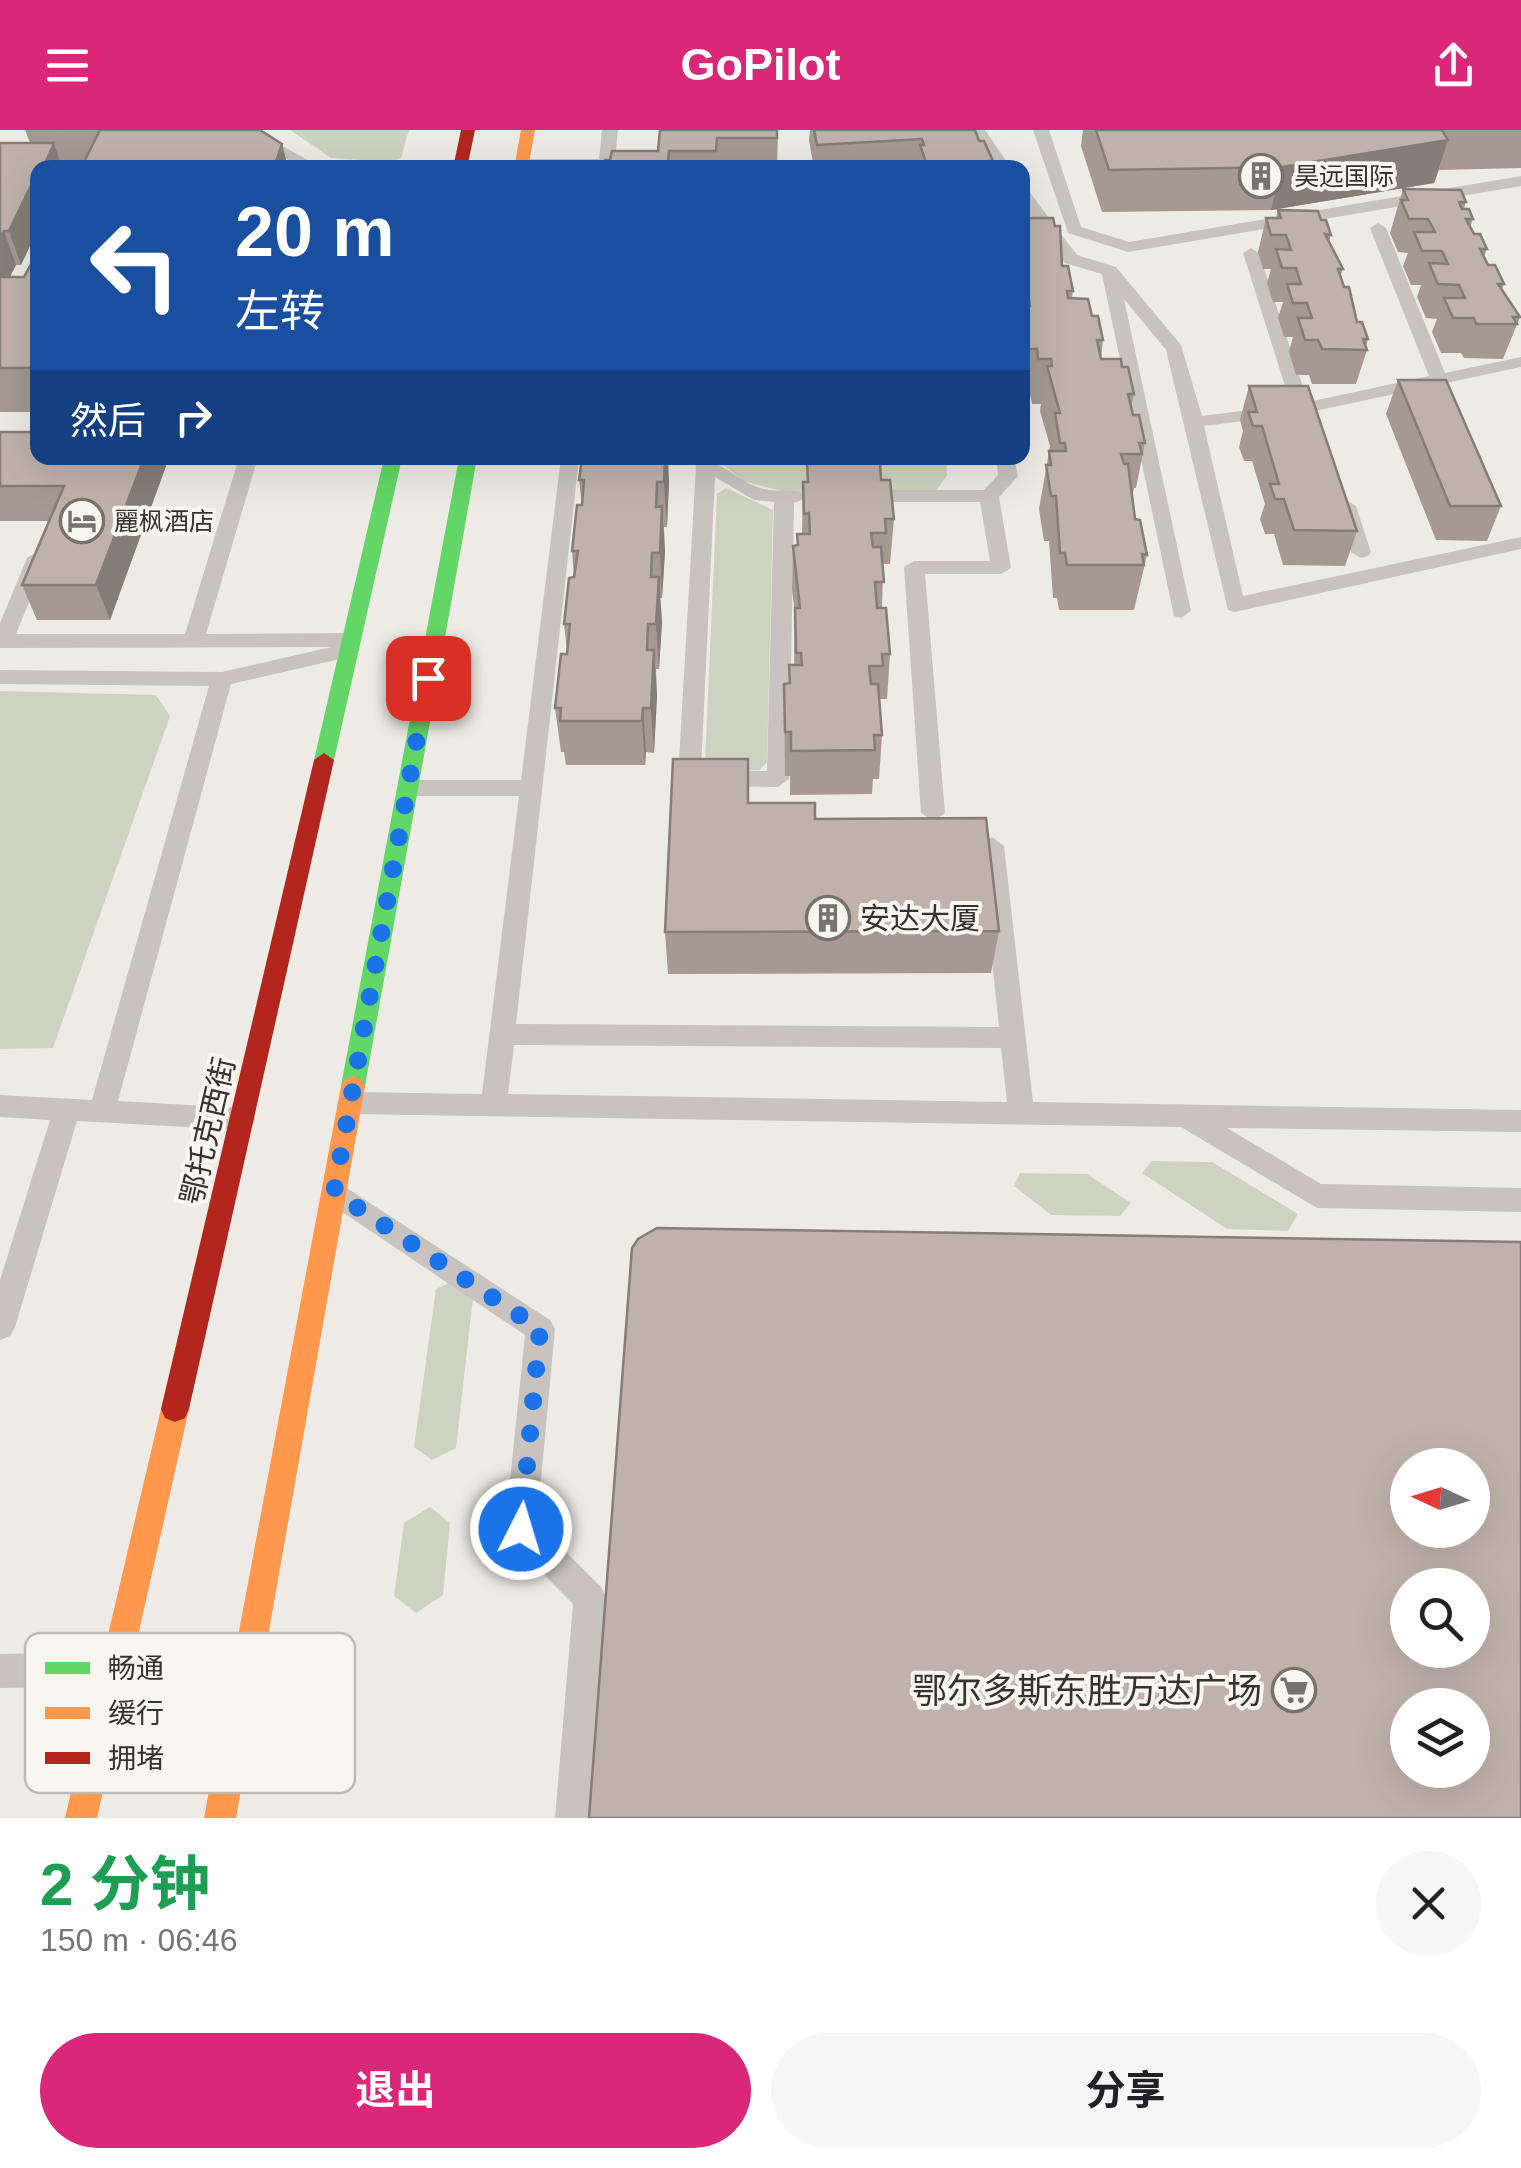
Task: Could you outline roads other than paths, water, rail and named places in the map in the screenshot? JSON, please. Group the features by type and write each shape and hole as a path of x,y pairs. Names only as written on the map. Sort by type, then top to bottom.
{"main road":[{"path":"462,160 468,130"},
{"path":"522,160 528,130"},
{"name":"鄂托克西街","path":"124,1633 391,465"},
{"path":"254,1633 467,465"},
{"name":"鄂托克西街","path":"81,1818 87,1793"},
{"path":"220,1818 225,1793"}],"lane":[{"path":"243,130 300,160"},
{"path":"607,160 610,130"},
{"path":"977,130 998,160"},
{"path":"1041,130 1074,230 1128,247 1521,181"},
{"path":"1030,204 1071,258 1110,272 1175,349 1235,606 1521,544"},
{"path":"1378,228 1440,379"},
{"path":"1037,253 1066,252"},
{"path":"1251,253 1311,413"},
{"path":"1110,272 1181,611"},
{"path":"1194,422 1311,413 1521,362"},
{"path":"193,640 246,465"},
{"path":"494,1105 569,465"},
{"path":"701,465 689,778 778,779 784,496"},
{"path":"708,465 761,496 989,496 1008,476 1006,465"},
{"path":"1337,479 1361,552"},
{"path":"932,813 914,567 1001,568 989,496"},
{"path":"48,532 1,641 193,640 350,645"},
{"path":"0,677 222,679 350,645"},
{"path":"102,1111 222,679"},
{"path":"408,788 531,788"},
{"path":"992,846 1021,1113"},
{"path":"503,1034 1015,1038"},
{"path":"350,1103 1521,1121"},
{"path":"0,1106 242,1119"},
{"path":"0,1327 67,1109"},
{"path":"1184,1116 1318,1196 1521,1200"},
{"path":"334,1192 540,1329 521,1529 590,1598 572,1818"},
{"path":"0,1671 25,1671"}],"place":[{"name":"昊远国际","path":"1261,176"},
{"name":"麗枫酒店","path":"82,521"},
{"name":"安达大厦","path":"828,918"},
{"name":"鄂尔多斯东胜万达广场","path":"1294,1690"}]}
